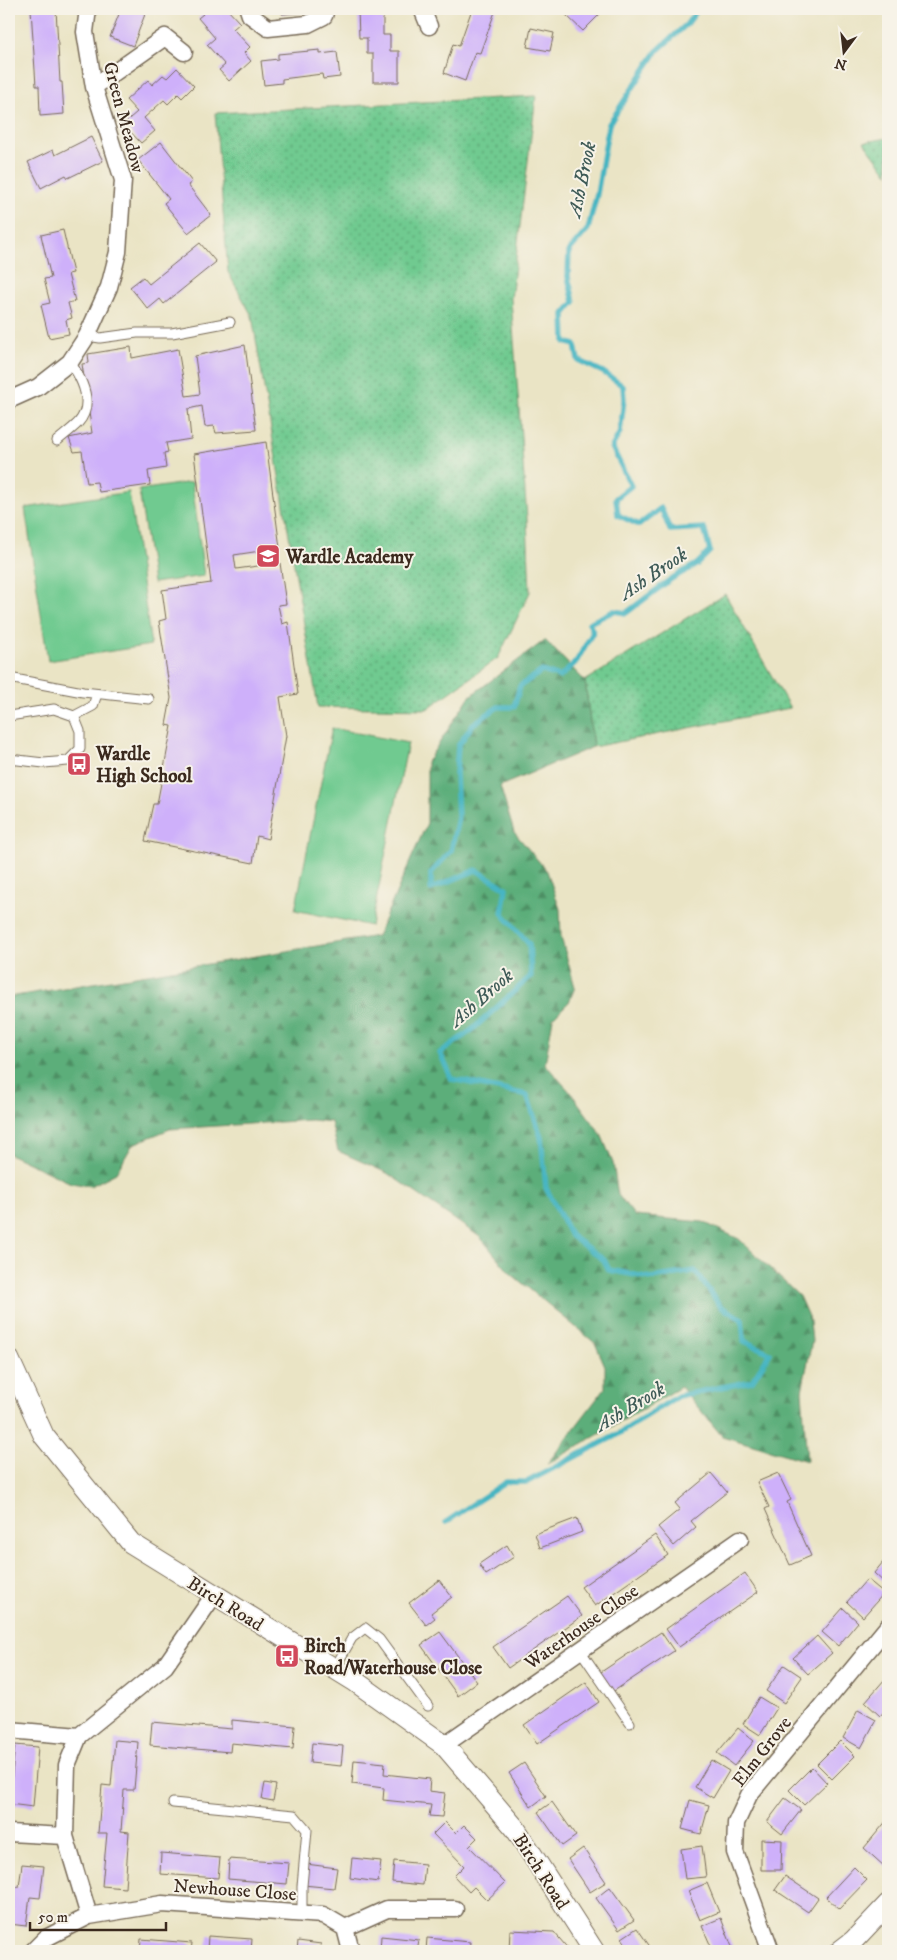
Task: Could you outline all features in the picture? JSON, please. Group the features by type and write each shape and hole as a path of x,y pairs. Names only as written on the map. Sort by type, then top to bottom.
{"street":[{"name":"Green Meadow","path":"9,400 38,387 70,362 87,336 109,288 118,252 123,180 94,87 85,32 88,9"},
{"path":"248,9 250,15 268,28 308,24 324,16 326,9"},
{"path":"422,9 429,26"},
{"path":"94,87 166,37 184,52"},
{"name":"Birch Road","path":"9,1359 44,1436 131,1543 356,1682 444,1745 515,1828 594,1951"},
{"name":"Waterhouse Close","path":"444,1745 740,1539"},
{"path":"89,1916 65,1836 67,1765 80,1736 165,1666 214,1595"},
{"name":"Elm Grove","path":"771,1951 734,1852 736,1823 750,1795 888,1626"},
{"path":"9,1730 80,1736"},
{"path":"9,1833 65,1836"},
{"name":"Newhouse Close","path":"33,1951 46,1938 89,1916 162,1904 323,1915 345,1928"},
{"path":"840,1951 853,1941 888,1904"},
{"path":"352,1951 345,1928 387,1909 455,1909"}],"lane":[{"path":"87,336 100,338 137,333 172,333 230,322"},
{"path":"57,441 79,422 86,407 87,398 84,388 70,362"},
{"path":"9,678 97,694 149,700"},
{"path":"9,716 54,709 74,716 93,706 97,694"},
{"path":"9,759 44,763 68,762 80,749 80,731 74,716"},
{"path":"334,1669 352,1638 365,1628 379,1639 428,1706"},
{"path":"580,1650 630,1723"},
{"path":"173,1803 294,1815 307,1830 302,1886 302,1914"}],"green space":[{"path":"536,96 511,299 527,519 530,592 498,658 427,709 318,707 252,316 228,272 215,113"},
{"path":"888,138 888,174 864,142"},
{"path":"192,482 204,576 153,583 139,490"},
{"path":"129,492 151,645 48,661 25,508"},
{"path":"725,594 790,708 593,747 585,681"},
{"path":"545,640 585,681 593,747 500,786 514,832 547,871 560,909 561,937 575,987 569,1002 553,1018 545,1064 571,1093 601,1134 613,1163 618,1195 635,1216 703,1222 739,1239 799,1296 810,1321 812,1341 802,1391 807,1461 722,1436 681,1387 547,1464 605,1388 605,1366 595,1343 510,1273 480,1237 387,1173 338,1151 331,1122 311,1120 170,1129 133,1144 116,1173 91,1186 71,1183 9,1154 9,997 377,936 427,823 427,762 469,697"},
{"path":"332,728 408,743 371,926 295,910"}],"building":[{"path":"31,9 56,9 60,82 62,82 64,114 40,116 39,86 36,86"},
{"path":"121,9 147,9 133,46 110,37"},
{"path":"198,9 227,9 240,23 233,29 250,47 244,53 251,61 229,81 219,70 225,65 207,45 215,38 198,18 203,14"},
{"path":"281,9 309,9 309,12 282,14"},
{"path":"358,9 383,9 383,35 390,35 390,51 399,51 399,82 373,82 373,54 367,54 367,38 359,38"},
{"path":"472,9 496,9 480,53 475,52 465,81 444,73 453,44 459,46"},
{"path":"572,9 605,9 583,31 566,15"},
{"path":"531,28 554,33 550,51 527,47"},
{"path":"320,50 320,54 337,52 340,77 323,79 322,74 282,79 282,83 264,85 261,61 278,59 278,54"},
{"path":"177,68 194,86 182,98 178,94 168,104 164,100 144,118 155,131 141,143 123,124 137,112 126,100 148,80 152,85 163,75 167,78"},
{"path":"91,137 103,161 68,178 66,175 41,188 28,162 53,150 55,155"},
{"path":"161,142 192,182 188,185 211,215 188,233 164,203 169,199 138,160"},
{"path":"63,230 73,273 68,274 75,301 68,303 72,318 66,320 69,334 49,338 41,305 50,303 44,279 51,278 41,235"},
{"path":"200,243 216,262 164,304 160,299 148,309 130,287 143,277 149,284"},
{"path":"245,345 256,430 216,433 214,426 205,427 202,406 188,409 191,439 166,443 168,452 164,453 166,468 148,471 150,485 99,492 97,482 87,483 82,451 74,452 69,438 92,433 82,364 89,363 88,354 131,347 132,358 178,349 186,396 200,394 195,356"},
{"path":"266,442 280,548 234,555 236,569 280,563 286,604 278,605 282,624 288,622 298,694 280,697 286,736 268,839 257,836 253,863 145,841 153,804 157,804 172,726 166,725 171,698 159,621 166,619 162,590 211,583 194,454"},
{"path":"711,1473 727,1492 691,1521 696,1527 674,1546 658,1527 680,1509 675,1503"},
{"path":"778,1473 791,1500 787,1502 811,1556 790,1565 765,1509 769,1507 757,1482"},
{"path":"577,1518 582,1532 540,1548 535,1534"},
{"path":"655,1535 668,1555 595,1606 581,1587"},
{"path":"507,1545 514,1557 486,1575 479,1564"},
{"path":"888,1556 888,1586 874,1573"},
{"path":"745,1573 758,1592 679,1647 666,1629"},
{"path":"867,1579 884,1593 863,1617 847,1602"},
{"path":"439,1580 452,1597 431,1613 435,1618 426,1625 409,1603"},
{"path":"567,1596 582,1616 508,1668 493,1647"},
{"path":"843,1608 858,1622 838,1646 822,1632"},
{"path":"440,1632 477,1682 458,1696 421,1645"},
{"path":"661,1632 674,1651 611,1693 598,1674"},
{"path":"817,1636 832,1653 808,1674 793,1658"},
{"path":"784,1665 802,1677 784,1703 766,1691"},
{"path":"885,1679 888,1682 888,1707 880,1716 865,1702"},
{"path":"586,1682 599,1702 537,1744 524,1725"},
{"path":"759,1697 777,1708 760,1735 743,1724"},
{"path":"858,1710 876,1720 861,1748 843,1738"},
{"path":"232,1720 295,1726 293,1749 231,1743 230,1752 150,1745 152,1722 232,1729"},
{"path":"738,1728 754,1741 734,1766 717,1753"},
{"path":"115,1740 138,1742 134,1790 124,1790 121,1831 129,1832 125,1888 102,1886 107,1833 98,1833 102,1785 111,1786"},
{"path":"840,1741 855,1756 832,1779 817,1764"},
{"path":"312,1743 343,1746 341,1766 310,1763"},
{"path":"15,1745 38,1747 33,1807 9,1804"},
{"path":"354,1760 385,1763 384,1774 430,1779 429,1791 445,1793 442,1817 429,1816 431,1805 383,1800 384,1788 352,1784"},
{"path":"711,1760 729,1771 713,1798 695,1787"},
{"path":"524,1763 546,1796 531,1807 509,1773"},
{"path":"812,1767 827,1783 804,1805 789,1790"},
{"path":"265,1783 276,1785 273,1801 262,1799"},
{"path":"785,1798 801,1810 782,1834 767,1822"},
{"path":"690,1800 709,1805 701,1834 682,1829"},
{"path":"552,1802 576,1836 562,1846 538,1812"},
{"path":"888,1819 888,1864 885,1867 864,1848"},
{"path":"445,1822 456,1833 464,1825 477,1838 469,1846 505,1883 487,1900 474,1887 469,1892 454,1876 464,1866 433,1834"},
{"path":"761,1839 782,1840 781,1870 761,1870"},
{"path":"702,1846 706,1877 685,1879 681,1849"},
{"path":"583,1848 606,1882 590,1892 568,1859"},
{"path":"161,1853 220,1858 218,1878 160,1874"},
{"path":"352,1858 381,1861 378,1882 350,1878"},
{"path":"229,1859 289,1863 287,1884 228,1879"},
{"path":"394,1861 425,1864 423,1885 392,1882"},
{"path":"22,1864 44,1866 40,1898 30,1897 26,1926 9,1924 10,1886 19,1887"},
{"path":"306,1864 337,1868 334,1888 303,1885"},
{"path":"854,1867 867,1880 839,1909 826,1897"},
{"path":"785,1876 818,1898 808,1912 775,1890"},
{"path":"707,1883 719,1912 700,1920 688,1891"},
{"path":"610,1887 634,1920 619,1930 596,1898"},
{"path":"721,1918 732,1947 721,1951 713,1951 702,1926"},
{"path":"637,1928 653,1951 631,1951 622,1938"},
{"path":"510,1930 554,1932 570,1951 537,1951 532,1946 532,1951 509,1951"},
{"path":"208,1936 252,1939 251,1951 207,1951"},
{"path":"381,1936 419,1940 417,1951 380,1951"},
{"path":"427,1938 470,1942 469,1951 426,1951"},
{"path":"141,1939 192,1943 191,1951 140,1951"},
{"path":"298,1941 321,1944 320,1951 297,1951"}],"waterway":[{"name":"Ash Brook","path":"446,1522 506,1482 527,1482 615,1436 678,1396 752,1381 770,1353 744,1341 742,1319 721,1307 695,1271 651,1278 609,1270 604,1260 571,1236 546,1188 541,1137 527,1095 452,1079 440,1053 472,1030 531,976 529,944 502,913 506,888 476,870 431,889 431,873 451,851 458,817 456,773 458,746 473,724 498,707 514,707 520,686 542,671 560,677 576,662 593,632 589,623 614,611 626,613 671,579 697,564 710,551 704,528 670,530 661,508 639,525 618,515 616,498 631,486 612,447 620,432 624,400 623,386 603,372 578,360 575,345 565,342 564,314 574,302 568,277 569,251 588,229 597,194 609,124 657,51 687,24 698,9"}],"place":[{"name":"Wardle Academy","path":"268,556"},
{"name":"Wardle High School","path":"79,764"},
{"name":"Birch Road/Waterhouse Close","path":"287,1656"}]}
